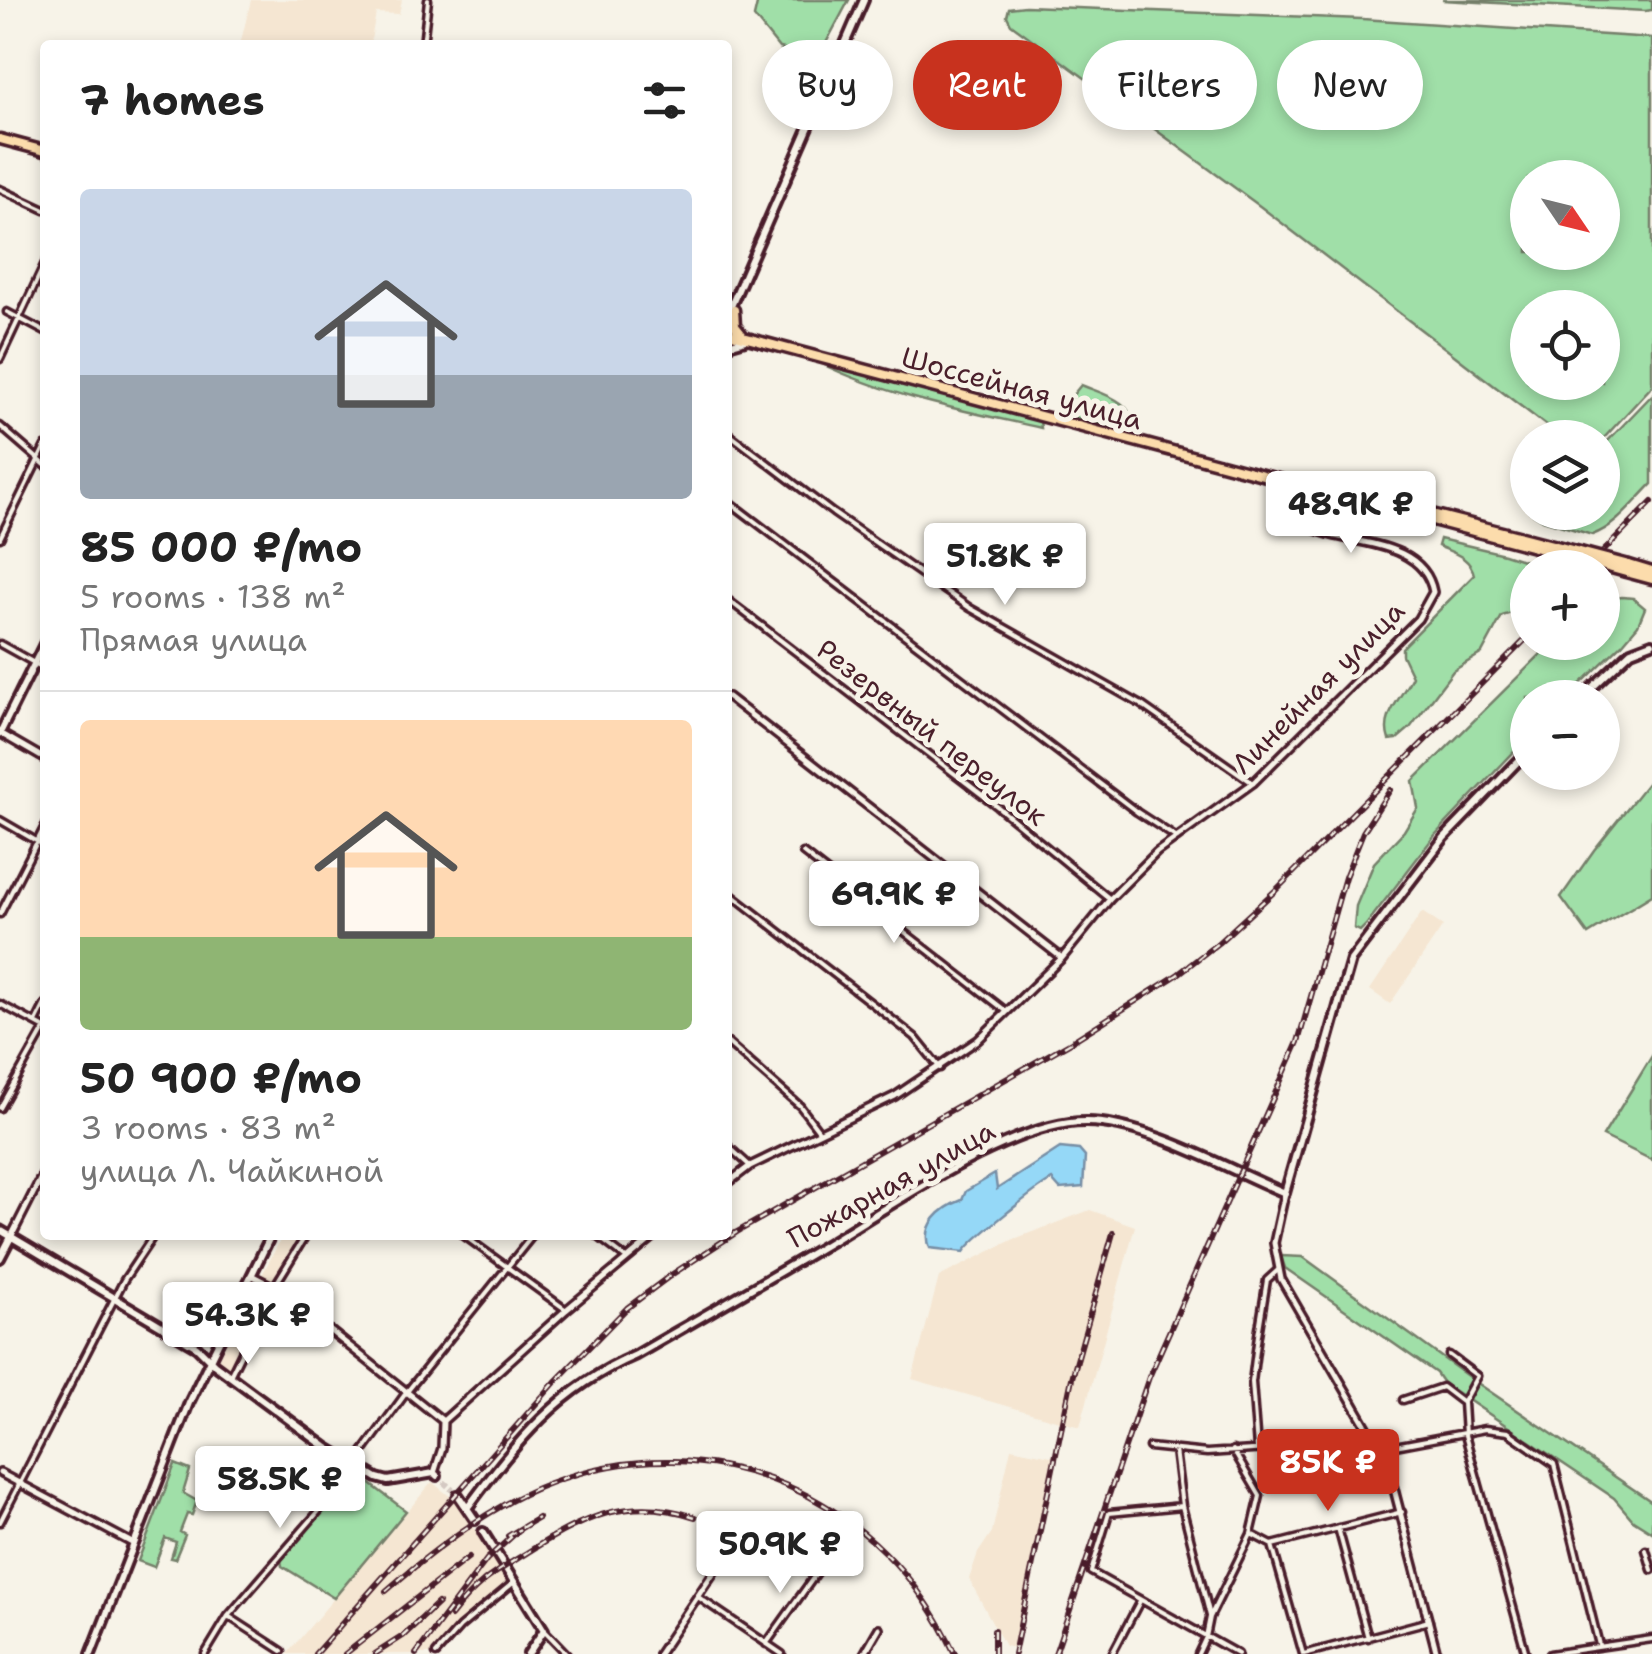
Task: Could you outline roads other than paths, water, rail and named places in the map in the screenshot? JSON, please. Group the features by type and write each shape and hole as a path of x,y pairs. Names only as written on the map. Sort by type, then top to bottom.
{"highway":[{"path":"0,138 40,150"},
{"path":"732,317 735,326 752,341"},
{"name":"Шоссейная улица","path":"732,333 1652,575"}],"main road":[{"path":"732,307 864,0"},
{"path":"732,345 752,341"},
{"path":"1601,680 1631,651 1652,643"},
{"path":"0,733 40,652"},
{"path":"1286,1193 1351,960 1444,838 1510,770"},
{"name":"Пожарная улица","path":"468,1506 550,1409 598,1371 650,1346 977,1158 1038,1130 1084,1122 1119,1126 1162,1140 1286,1193"},
{"path":"0,1230 198,1347 230,1376 354,1465 388,1481 435,1474"},
{"path":"0,1258 10,1236"},
{"path":"91,1654 209,1359 268,1240"},
{"path":"458,1494 475,1520"},
{"path":"483,1532 544,1630 528,1654"}],"street":[{"path":"424,40 428,1"},
{"path":"0,189 40,208"},
{"path":"0,359 40,272"},
{"path":"8,312 40,329"},
{"path":"0,426 39,459 0,538"},
{"path":"732,436 833,513 970,608 1140,704 1253,783"},
{"name":"Линейная улица","path":"732,1180 750,1166 818,1131 856,1118 940,1068 978,1040 1062,958 1110,899 1158,852 1253,783 1428,605 1434,592 1431,579 1408,556 1296,522 1306,486"},
{"path":"732,504 1137,812 1177,838"},
{"name":"Резервный переулок","path":"732,603 998,806 1110,899"},
{"path":"0,644 40,666"},
{"path":"732,700 1062,958"},
{"path":"0,733 40,757"},
{"path":"0,820 40,843"},
{"path":"0,914 40,835"},
{"path":"803,854 1006,1011"},
{"path":"732,895 915,1037 940,1068"},
{"path":"0,1004 40,1025"},
{"path":"36,1023 40,1015"},
{"path":"0,1108 40,1037"},
{"path":"732,1046 800,1106 818,1131"},
{"path":"732,1150 750,1166"},
{"path":"10,1236 40,1179"},
{"path":"1286,1193 1274,1243 1278,1270 1392,1475 1437,1654"},
{"path":"0,1522 115,1300 151,1240"},
{"path":"230,1376 274,1287 303,1240"},
{"path":"471,1240 566,1310"},
{"path":"205,1654 228,1616 354,1465 406,1393 529,1240"},
{"path":"603,1240 626,1258"},
{"path":"435,1474 442,1448 443,1421 649,1240"},
{"path":"1257,1448 1252,1382 1267,1280 1278,1270"},
{"path":"250,1274 274,1287 443,1421"},
{"path":"1449,1355 1477,1376 1462,1404 1465,1436 1526,1654"},
{"path":"1402,1400 1442,1387 1462,1404"},
{"path":"1379,1449 1448,1435 1465,1436 1484,1429 1508,1432 1554,1464 1598,1645"},
{"path":"1149,1447 1233,1450 1362,1443 1371,1438"},
{"path":"1175,1450 1182,1506 1210,1617"},
{"path":"1198,1654 1210,1617 1251,1534 1260,1496 1233,1450"},
{"path":"0,1473 134,1544"},
{"path":"1182,1506 1110,1513 1090,1572 1238,1654"},
{"path":"1251,1534 1272,1545 1402,1512"},
{"path":"659,1654 748,1520"},
{"path":"1338,1528 1368,1638"},
{"path":"1272,1545 1303,1654 1429,1621"},
{"path":"1646,1550 1652,1570"},
{"path":"766,1644 820,1567"},
{"path":"436,1654 460,1627 516,1580"},
{"path":"698,1597 782,1654"},
{"path":"1112,1654 1140,1601"},
{"path":"228,1616 282,1651"},
{"path":"864,1654 879,1628"},
{"path":"544,1630 567,1654"},
{"path":"1550,1654 1652,1639"}],"water":[{"path":"1060,1148 1079,1150 1085,1157 1083,1187 1060,1189 1052,1180 1005,1214 964,1252 930,1248 928,1232 935,1218 962,1200 966,1191 995,1174 997,1189"}],"tunnel":[{"path":"437,1476 458,1495"}],"railway":[{"path":"1605,550 1652,502"},
{"path":"732,1235 1071,1042 1177,975 1276,890 1510,655"},
{"path":"1055,1654 1149,1377 1298,1042 1345,877 1363,832 1390,790"},
{"path":"1014,1654 1072,1378 1113,1233"},
{"path":"315,1654 557,1380 627,1308 725,1240"},
{"path":"386,1591 463,1530 528,1492 612,1466 673,1461 732,1468 787,1486 839,1514 885,1552 924,1599 955,1654"},
{"path":"451,1616 495,1573 588,1520 607,1513 649,1508 695,1517"},
{"path":"508,1536 538,1518"},
{"path":"416,1654 487,1559 520,1529"},
{"path":"345,1654 469,1557"},
{"path":"375,1654 403,1636 438,1603"},
{"path":"994,1630 994,1654"}]}
